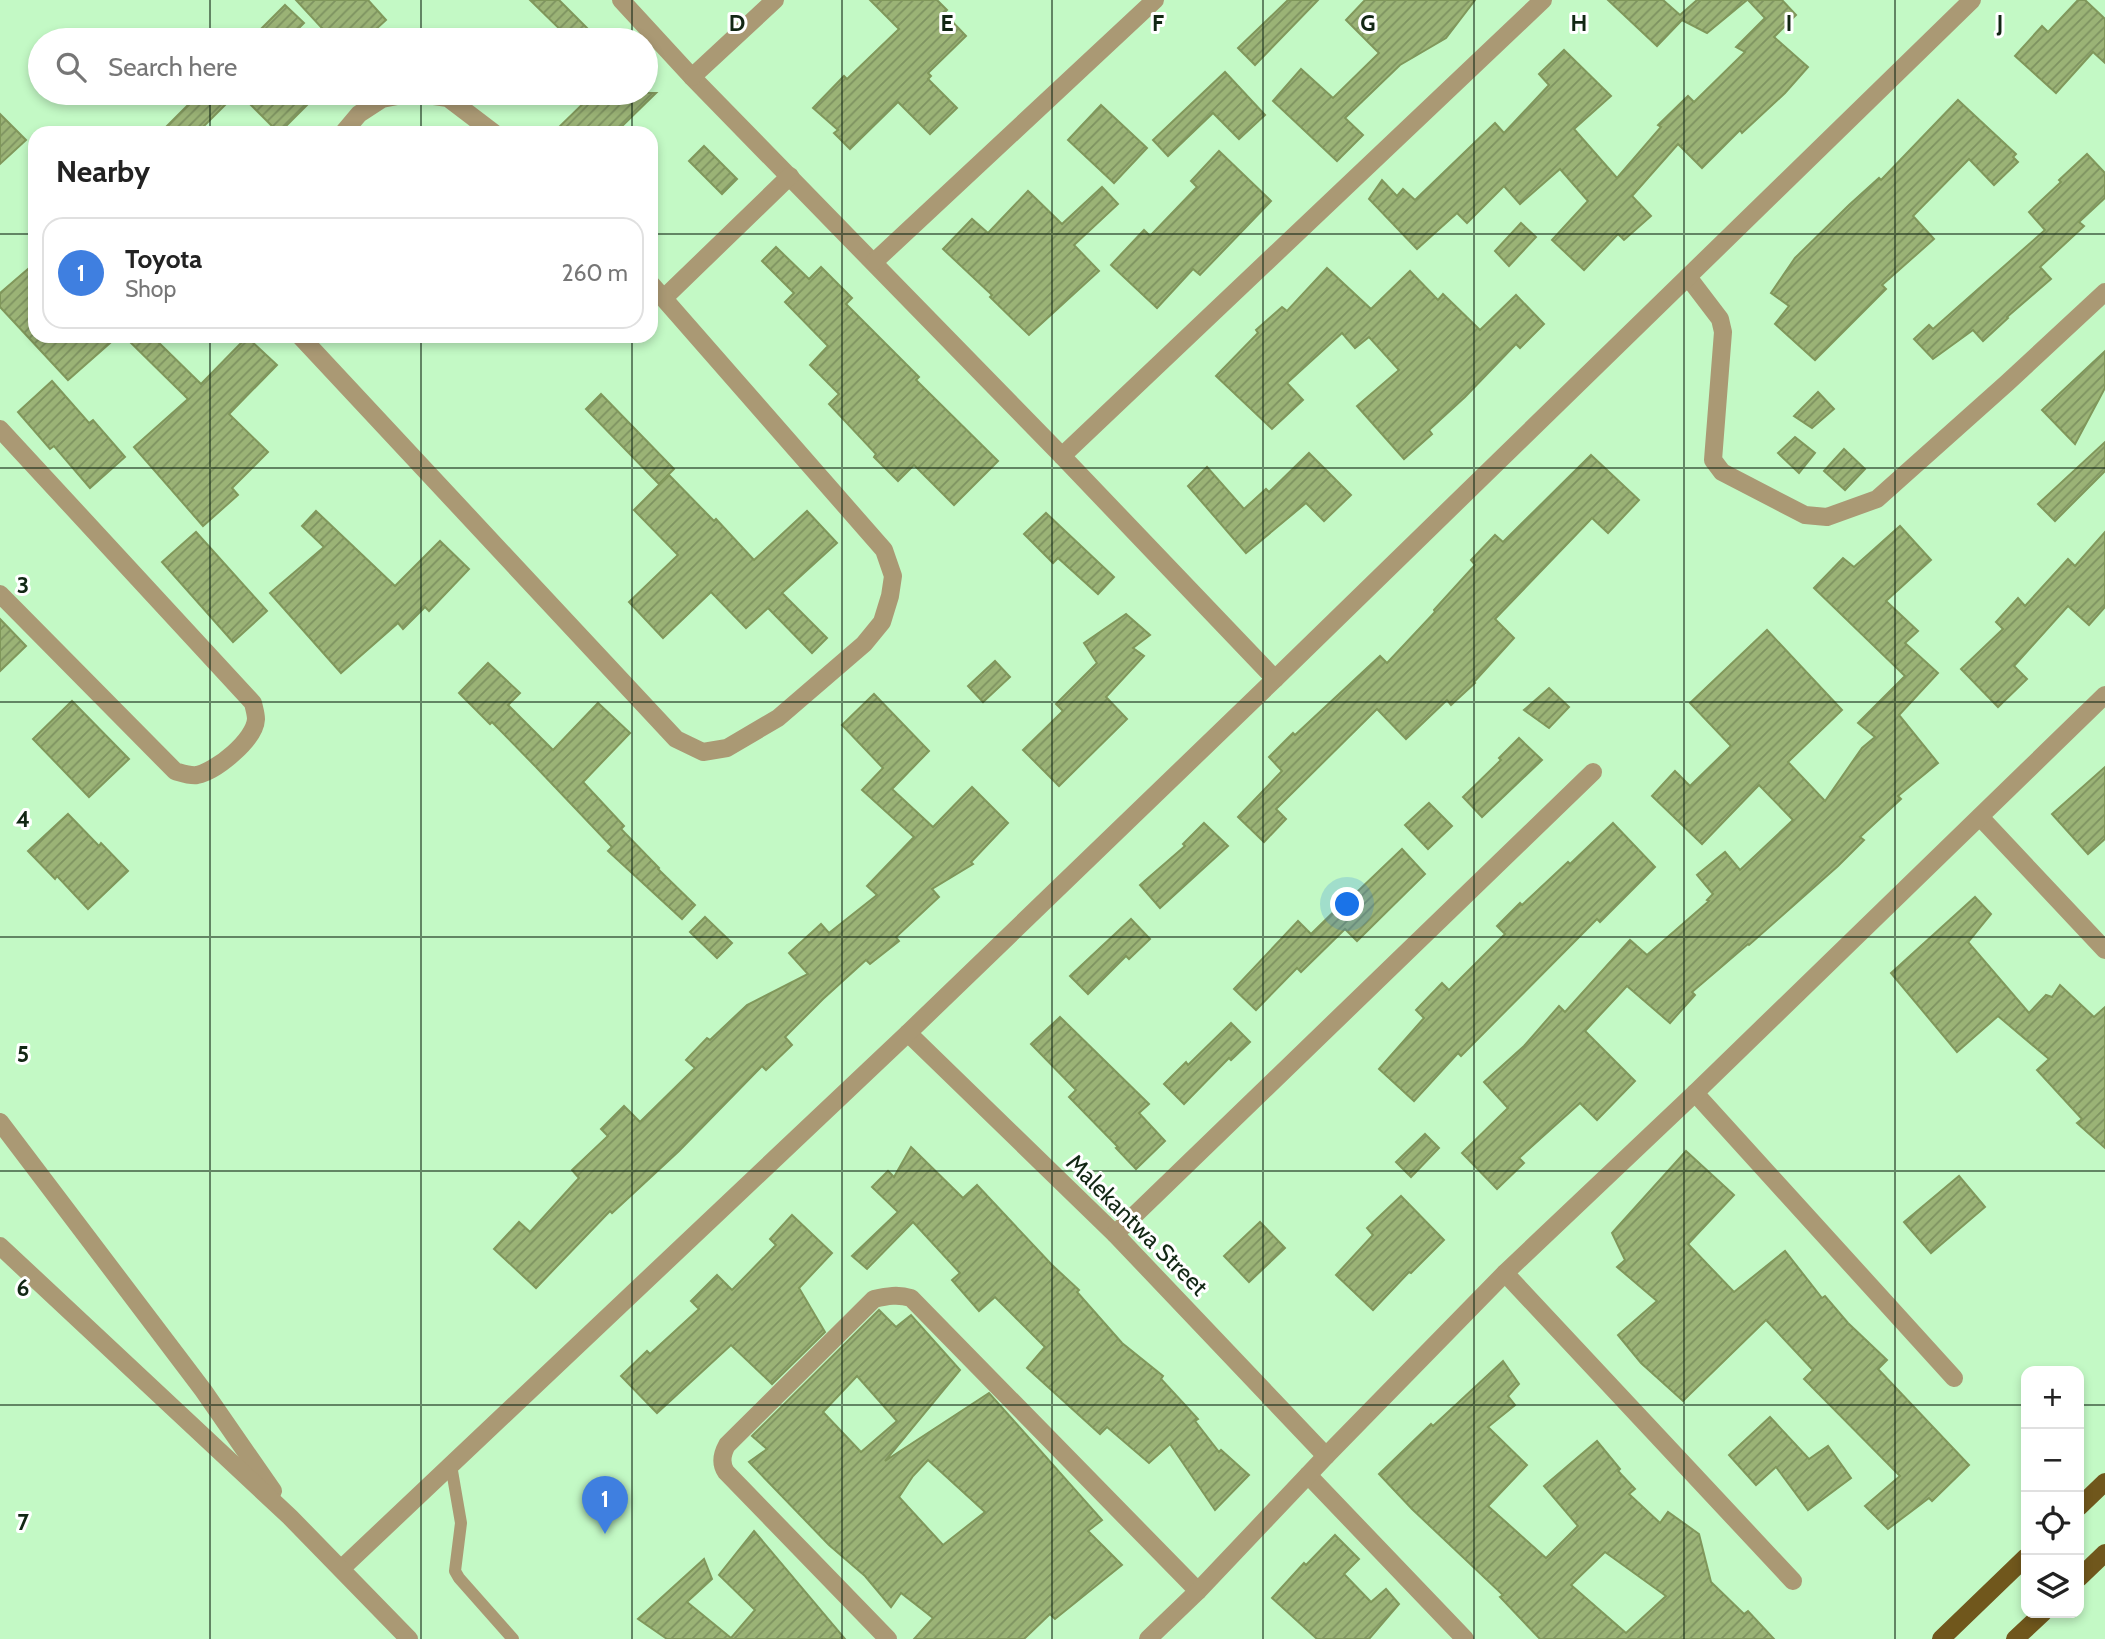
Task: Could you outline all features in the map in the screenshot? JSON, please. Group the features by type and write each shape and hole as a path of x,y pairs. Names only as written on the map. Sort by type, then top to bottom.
{"main road":[{"path":"2084,1502 2105,1482"},
{"path":"2084,1573 2105,1553"},
{"path":"1941,1639 2021,1563"},
{"path":"2015,1639 2038,1618"}],"street":[{"path":"621,0 647,28"},
{"path":"692,77 775,0"},
{"path":"874,262 1155,0"},
{"path":"1062,456 1543,0"},
{"path":"342,1567 908,1032 1275,679 1966,2"},
{"path":"658,40 1275,679"},
{"path":"349,126 359,114 373,105"},
{"path":"457,105 485,126"},
{"path":"665,297 790,176"},
{"path":"1688,277 1720,320 1723,332 1713,460 1722,472 1805,515 1817,517 1827,517 1877,499 2105,292"},
{"path":"307,343 676,739 703,752 727,748 778,718 864,644 882,622 893,576 884,550 658,290"},
{"path":"0,429 253,703 256,720 251,735 212,769 194,776 175,771 0,594"},
{"path":"1148,1639 1198,1591 1505,1273 1695,1093 2105,695"},
{"path":"1115,1234 1593,772"},
{"path":"1980,817 2105,950"},
{"name":"Malekantwa Street","path":"908,1032 1115,1234 1326,1456"},
{"path":"1695,1093 1954,1378"},
{"path":"0,1122 203,1390 290,1517"},
{"path":"0,1246 290,1517 342,1567 409,1639"},
{"path":"1505,1273 1793,1581"},
{"path":"888,1639 726,1472 722,1460 727,1445 798,1374 874,1299 886,1296 911,1298 1198,1591"},
{"path":"1308,1475 1465,1639"}],"lane":[{"path":"451,1465 461,1523 455,1571 458,1578 513,1639"}],"building":[{"path":"296,0 368,0 386,20 377,28 322,28"},
{"path":"530,0 559,0 587,28 559,28"},
{"path":"870,0 937,0 947,10 944,13 966,36 928,73 931,76 928,79 957,108 930,134 898,102 850,149 834,133 838,130 813,108 844,76 847,79 899,29"},
{"path":"1288,0 1318,0 1255,65 1238,48"},
{"path":"1365,0 1475,0 1446,38 1400,65 1345,118 1363,135 1337,161 1273,101 1301,69 1333,98 1379,53 1346,20"},
{"path":"1608,0 1663,0 1680,15 1697,0 1747,0 1707,33 1682,20 1657,46"},
{"path":"1748,0 1782,0 1796,15 1774,37 1808,67 1785,93 1742,133 1740,130 1702,168 1678,144 1632,196 1651,216 1624,240 1618,234 1584,270 1552,240 1588,201 1560,169 1520,204 1504,186 1467,223 1457,213 1417,249 1369,199 1382,180 1397,196 1403,189 1415,200 1495,123 1504,133 1549,85 1539,74 1564,50 1611,96 1574,129 1617,178 1661,127 1658,125 1688,96 1694,102 1745,52 1736,47 1765,18"},
{"path":"2078,0 2085,0 2105,19 2105,63 2093,52 2056,93 2015,56 2042,26 2048,32"},
{"path":"285,5 304,23 299,28 262,28"},
{"path":"1225,72 1265,115 1239,139 1213,113 1168,156 1153,140"},
{"path":"1958,100 2016,154 2013,157 2018,162 1994,185 1969,159 1913,216 1934,239 1882,285 1886,289 1815,360 1775,324 1789,306 1771,293 1795,258 1849,205 1879,178 1881,180"},
{"path":"188,105 225,105 204,126 167,126"},
{"path":"251,105 307,105 286,126 272,126"},
{"path":"582,105 644,105 622,126 560,126"},
{"path":"1101,105 1147,148 1114,183 1068,140"},
{"path":"0,114 26,140 0,164"},
{"path":"704,146 737,179 722,194 689,161"},
{"path":"1219,151 1271,201 1200,275 1193,269 1157,308 1111,265 1144,230 1150,236 1197,187 1191,181"},
{"path":"2087,154 2105,173 2105,198 2079,222 2084,226 2040,267 2051,279 1983,341 1973,330 1933,359 1914,339 1929,325 1933,329 2045,230 2029,212"},
{"path":"1102,187 1118,204 1074,245 1099,271 1029,335 990,297 992,295 943,249 972,219 988,233 1028,191 1062,224"},
{"path":"1521,223 1536,237 1509,266 1495,251"},
{"path":"776,247 809,279 821,267 852,298 846,304 919,377 916,380 998,461 954,505 914,465 898,481 829,404 839,394 810,365 828,346 785,302 794,293 762,261"},
{"path":"1327,268 1371,309 1410,271 1438,300 1443,294 1480,330 1516,295 1544,324 1520,348 1516,344 1429,430 1432,434 1404,459 1357,406 1399,370 1369,337 1355,348 1342,333 1287,383 1303,400 1272,429 1216,376 1258,333 1256,330 1282,307 1287,311"},
{"path":"28,269 28,337 0,307 0,293"},
{"path":"34,343 110,343 68,380"},
{"path":"131,343 159,343 201,384 241,343 253,343 277,365 229,414 268,452 232,488 238,495 203,526 134,447 188,399"},
{"path":"2105,351 2105,388 2075,444 2042,410"},
{"path":"52,381 89,423 93,420 125,457 90,488 54,446 50,449 18,412"},
{"path":"1818,392 1834,409 1812,428 1794,416"},
{"path":"601,394 674,469 659,484 586,409"},
{"path":"1795,437 1815,453 1799,473 1778,453"},
{"path":"2105,442 2105,471 2055,521 2038,504"},
{"path":"1844,449 1865,469 1845,490 1824,471"},
{"path":"1309,453 1351,495 1324,521 1306,503 1246,553 1188,486 1207,467 1244,509 1266,489 1269,492"},
{"path":"1591,455 1639,500 1608,533 1592,518 1495,619 1514,638 1475,683 1451,705 1447,700 1406,739 1377,709 1276,809 1286,819 1264,842 1238,817 1282,771 1269,757 1380,656 1387,663 1475,565 1471,560 1495,535 1503,542"},
{"path":"669,475 714,521 716,519 754,560 807,511 837,543 782,593 827,638 812,653 768,608 746,628 711,592 663,638 629,602 678,555 634,510"},
{"path":"316,511 395,586 440,541 469,569 429,611 425,607 403,629 398,623 341,673 270,593 324,547 302,526"},
{"path":"1046,513 1114,577 1098,594 1058,558 1053,563 1024,534"},
{"path":"1900,526 1931,560 1886,601 1918,631 1905,643 1938,673 1899,715 1938,763 1898,796 1901,799 1860,837 1864,840 1838,866 1692,992 1695,995 1670,1023 1627,986 1585,1031 1635,1081 1597,1120 1580,1103 1519,1158 1524,1163 1497,1189 1462,1153 1508,1108 1484,1082 1524,1046 1559,1006 1565,1012 1630,940 1647,955 1709,901 1707,900 1713,894 1697,875 1725,852 1740,870 1793,820 1759,785 1702,844 1652,796 1675,771 1690,786 1731,746 1690,703 1767,630 1842,710 1788,762 1825,801 1862,748 1875,737 1858,723 1905,676 1814,588 1843,558 1854,567"},
{"path":"196,532 267,611 233,642 162,562"},
{"path":"2105,532 2105,607 2089,625 2068,606 2014,666 2027,679 1998,707 1961,669 2003,629 1996,622 2018,598 2025,606 2068,559 2075,566"},
{"path":"1126,614 1150,635 1133,648 1144,656 1106,697 1127,719 1059,786 1023,750 1063,711 1056,704 1097,663 1084,643"},
{"path":"0,619 26,646 0,671"},
{"path":"995,661 1010,677 983,702 968,686"},
{"path":"488,663 520,693 508,705 553,750 598,703 630,733 583,782 624,826 621,829 695,905 682,919 608,851 612,847 492,722 490,724 459,693"},
{"path":"1549,688 1569,707 1549,728 1524,710"},
{"path":"874,694 929,751 892,789 933,827 972,787 1008,823 971,862 973,864 932,889 939,897 896,937 899,941 870,964 866,960 823,999 785,1037 792,1045 766,1070 762,1066 679,1151 612,1213 610,1211 536,1288 494,1249 519,1222 530,1232 579,1178 572,1170 608,1136 601,1129 624,1106 640,1122 695,1068 686,1060 707,1038 710,1040 747,1005 808,974 789,953 821,924 829,933 877,895 867,886 914,837 862,790 883,768 842,725"},
{"path":"72,701 129,759 89,797 33,739"},
{"path":"1519,738 1542,760 1482,817 1463,797"},
{"path":"2105,767 2105,839 2088,854 2052,814"},
{"path":"1429,803 1452,826 1428,849 1405,825"},
{"path":"68,814 128,871 88,909 57,876 55,879 28,851"},
{"path":"1204,823 1228,846 1160,908 1140,885 1185,846 1183,844"},
{"path":"1613,823 1655,867 1600,922 1597,919 1461,1056 1458,1053 1414,1101 1379,1069 1424,1018 1416,1010 1442,983 1449,990 1505,934 1497,926 1568,862 1570,864"},
{"path":"1402,849 1425,874 1357,941 1345,929 1301,972 1297,968 1256,1010 1234,989 1298,921 1311,934"},
{"path":"1975,897 1991,914 1968,942 2029,1013 2046,995 2052,997 2060,985 2094,1017 2105,1007 2105,1148 2077,1123 2082,1119 2037,1070 2049,1059 1998,1016 1957,1052 1891,973"},
{"path":"705,917 732,943 717,958 690,932"},
{"path":"1131,919 1150,939 1129,959 1126,956 1088,994 1070,976"},
{"path":"1060,1017 1149,1104 1139,1113 1165,1141 1136,1169 1069,1097 1076,1090 1031,1044"},
{"path":"1231,1023 1250,1042 1231,1060 1229,1058 1184,1104 1164,1084 1186,1062 1188,1065"},
{"path":"1425,1134 1439,1148 1411,1177 1396,1162"},
{"path":"911,1147 963,1198 977,1185 1079,1290 1077,1292 1122,1343 1163,1376 1161,1379 1198,1419 1195,1421 1219,1452 1221,1450 1249,1475 1215,1510 1170,1444 1149,1463 1107,1427 1100,1434 1027,1368 1045,1347 995,1297 979,1311 952,1280 960,1273 913,1222 867,1269 852,1256 898,1212 872,1187 888,1171 894,1177"},
{"path":"1686,1151 1734,1195 1688,1244 1734,1292 1785,1251 1822,1298 1825,1296 1848,1323 1887,1360 1878,1369 1969,1465 1932,1501 1929,1498 1888,1529 1865,1506 1900,1476 1804,1379 1813,1370 1766,1320 1683,1401 1641,1363 1618,1335 1657,1301 1617,1267 1625,1260 1612,1233"},
{"path":"1959,1176 1985,1207 1931,1253 1904,1222"},
{"path":"1401,1196 1444,1240 1373,1310 1336,1275 1373,1235 1367,1228"},
{"path":"792,1215 832,1253 799,1288 825,1332 772,1384 731,1345 657,1413 621,1376 647,1351 650,1354 699,1309 691,1301 717,1275 732,1290 776,1245 770,1239"},
{"path":"1260,1222 1285,1248 1249,1282 1224,1256"},
{"path":"879,1310 896,1327 911,1315 960,1370 885,1461 989,1393 1102,1520 1088,1531 1122,1565 1055,1619 1050,1614 1024,1639 914,1639 933,1618 901,1593 891,1607 865,1576 829,1545 749,1462 767,1449 752,1436","holes":["857,1376 897,1421 861,1452 823,1412","928,1460 985,1512 943,1545 899,1497"]},
{"path":"1503,1361 1519,1384 1508,1396 1515,1405 1488,1427 1527,1465 1488,1506 1546,1558 1578,1526 1544,1486 1597,1441 1620,1469 1618,1471 1635,1489 1629,1494 1660,1523 1668,1512 1699,1534 1711,1582 1744,1614 1748,1611 1774,1639 1540,1639 1500,1597 1503,1595 1379,1474 1431,1424 1433,1426","holes":["1605,1552 1666,1596 1626,1633 1571,1585"]},
{"path":"1770,1417 1809,1459 1828,1446 1851,1478 1808,1510 1776,1467 1756,1485 1729,1455"},
{"path":"754,1531 845,1639 667,1639 638,1619 704,1559 712,1579 687,1602 731,1638 755,1610 719,1575"},
{"path":"1335,1535 1359,1559 1344,1574 1371,1602 1386,1589 1399,1604 1369,1639 1317,1639 1272,1598 1304,1563 1306,1565"}],"place":[{"name":"Toyota","path":"605,1534"}]}
